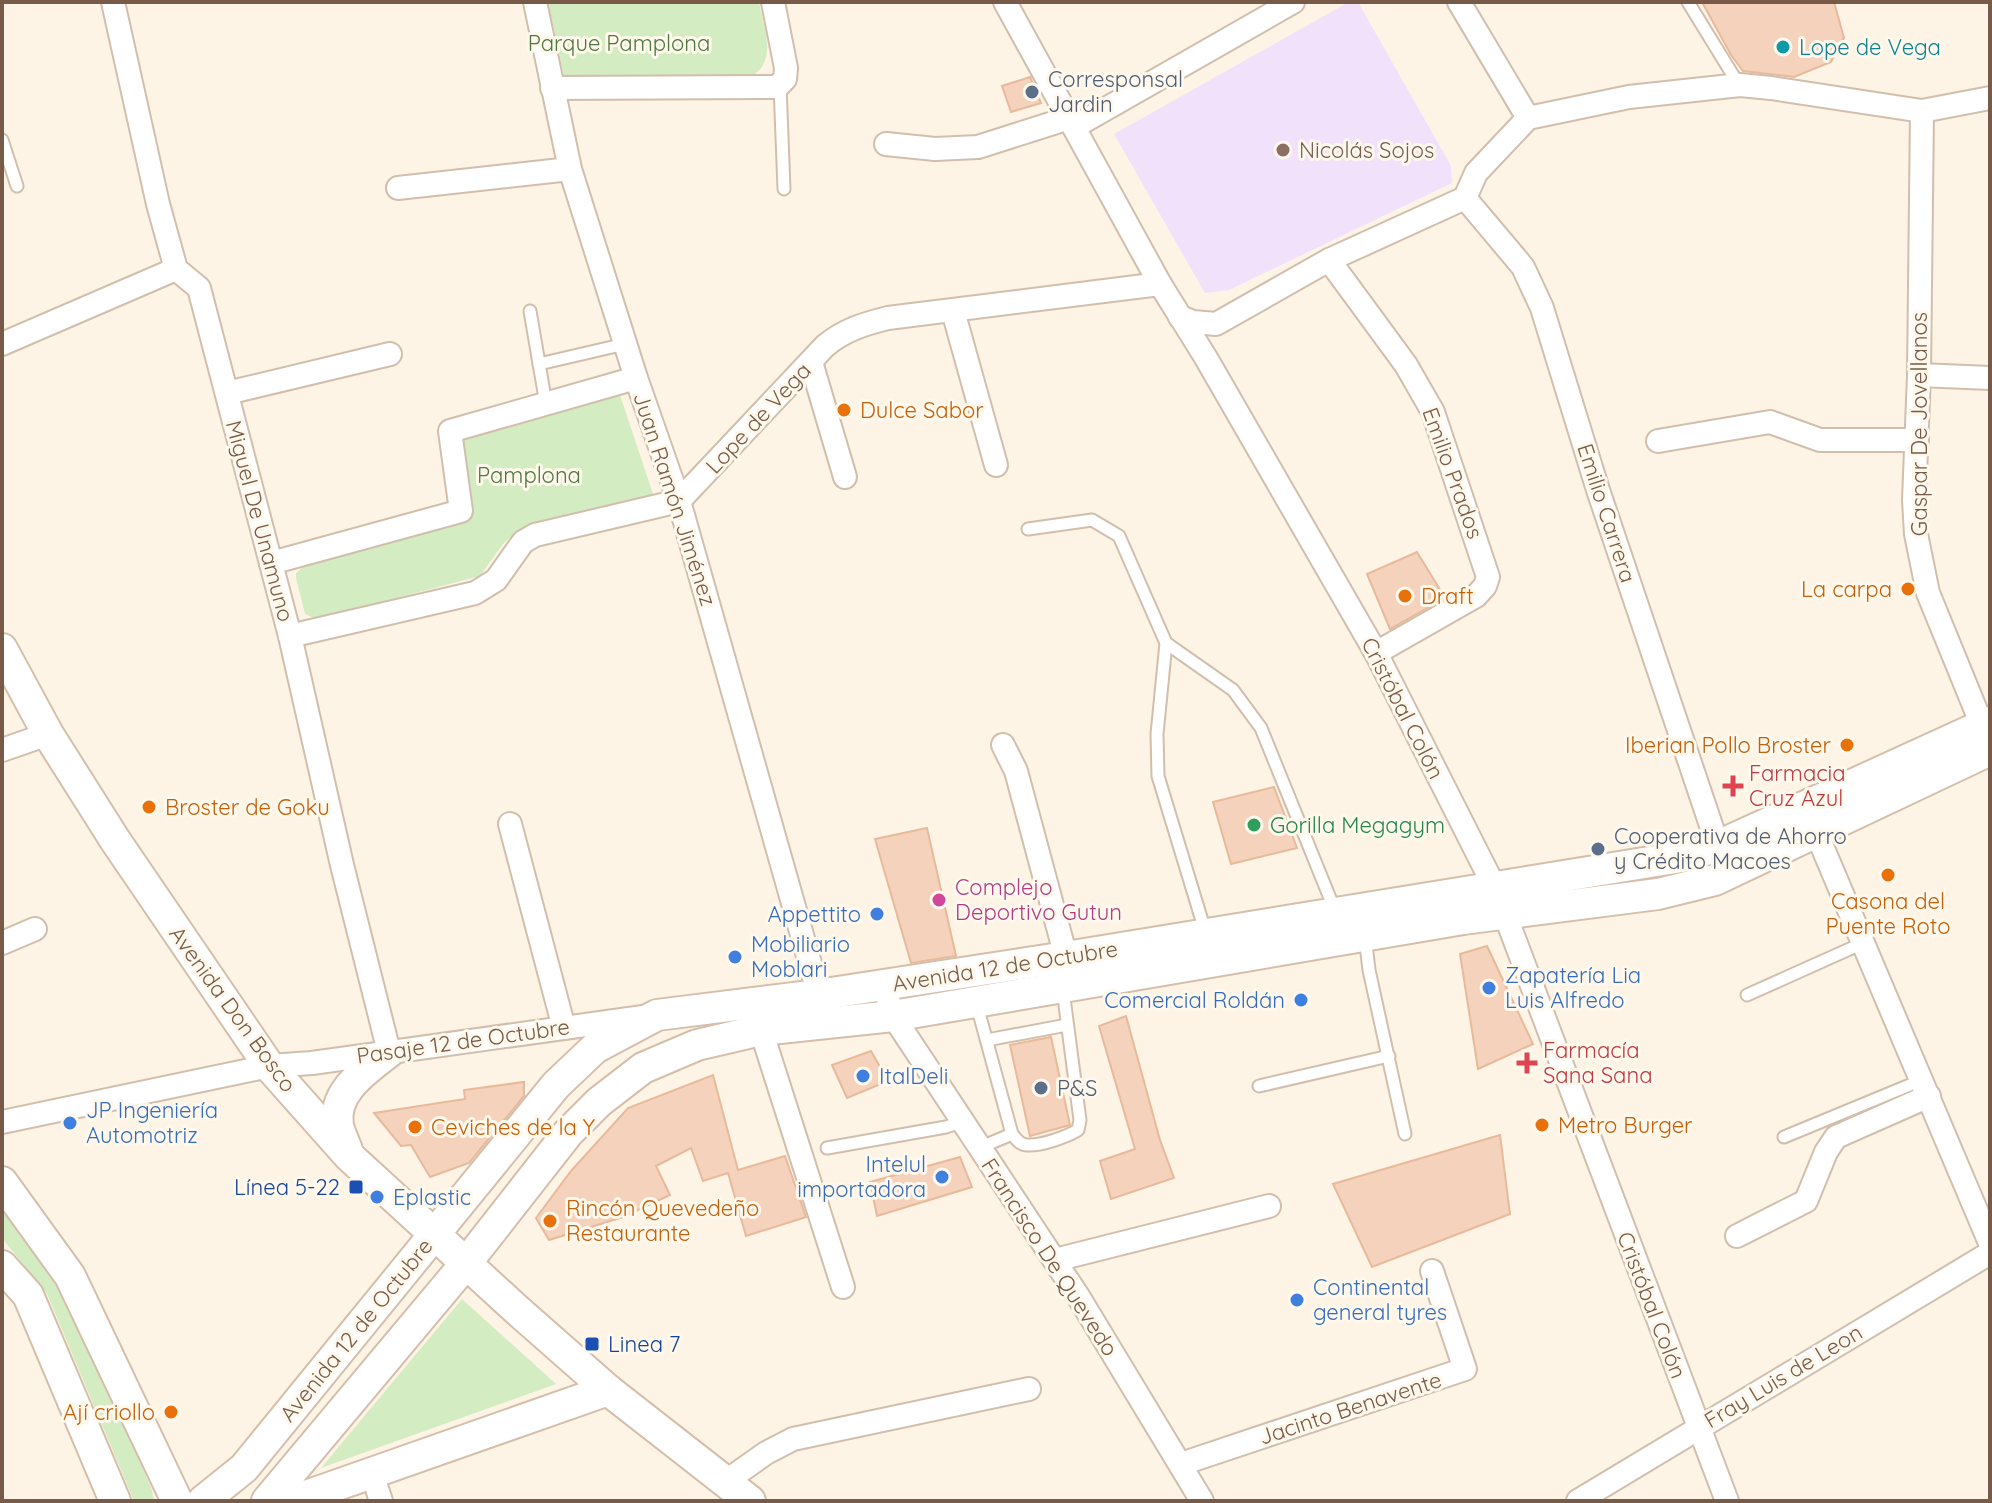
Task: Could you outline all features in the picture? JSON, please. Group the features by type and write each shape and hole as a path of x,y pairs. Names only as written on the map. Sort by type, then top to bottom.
{"main road":[{"name":"Avenida Don Bosco","path":"2,649 48,734 115,840 269,1066 349,1156 516,1309 608,1390 750,1501"},
{"name":"Avenida 12 de Octubre","path":"203,1501 244,1468 556,1085 595,1048 657,1015 884,985 1064,972 1365,935 1718,846 1987,732"},
{"name":"Avenida 12 de Octubre","path":"267,1501 467,1262 568,1133 599,1102 643,1068 697,1045 761,1030 893,1016 976,1002 1064,972 1206,934 1336,913 1658,894 1715,880 1816,832 1987,732"},
{"path":"349,1156 337,1124 341,1101 353,1081 389,1052"},
{"path":"2,1182 70,1276 177,1501"},
{"path":"2,1266 28,1295 115,1501"},
{"path":"292,1501 377,1487 608,1390"}],"street":[{"name":"Miguel De Unamuno","path":"113,2 158,204 176,269 199,288 227,393 290,636 342,865 389,1052"},
{"name":"Juan Ramón Jiménez","path":"535,2 570,169 636,378 679,501 819,995"},
{"path":"552,88 773,89 785,79 786,68 773,2"},
{"name":"Cristóbal Colón","path":"1005,2 1160,284 1376,653 1500,901 1727,1501"},
{"path":"886,144 935,149 978,147 1071,122 1293,2"},
{"path":"1459,2 1528,118"},
{"path":"1180,317 1193,322 1216,324 1329,260 1465,198 1476,173 1528,118 1641,95 1740,85 1922,111 1990,98"},
{"name":"Gaspar De Jovellanos","path":"1922,111 1919,375 1914,500 1920,563 1940,626 1987,732"},
{"path":"398,188 570,169"},
{"name":"Emilio Carrera","path":"1465,198 1523,267 1542,308 1603,504 1718,846"},
{"name":"Emilio Prados","path":"1329,260 1406,365 1433,412 1488,577 1476,596 1376,653"},
{"path":"2,344 176,269"},
{"name":"Lope de Vega","path":"679,501 811,362 839,335 858,325 888,318 1160,284"},
{"path":"953,311 996,465"},
{"path":"227,393 390,354"},
{"path":"811,362 845,477"},
{"path":"1919,375 1990,378"},
{"path":"271,563 461,511 450,431 636,378"},
{"path":"1658,441 1770,422 1820,440 1917,440"},
{"path":"290,636 475,593 496,580 523,542 535,535 679,501"},
{"path":"2,750 48,734"},
{"path":"1003,745 1016,771 1064,972"},
{"path":"510,824 564,1028"},
{"path":"1816,832 1990,1243"},
{"path":"2,943 35,929"},
{"name":"Francisco De Quevedo","path":"884,985 893,1016 1055,1260 1202,1501"},
{"name":"Pasaje 12 de Octubre","path":"2,1122 269,1066 657,1015"},
{"path":"761,1030 843,1287"},
{"path":"1737,1236 1806,1201 1826,1152 1836,1137 1926,1088"},
{"path":"1055,1260 1269,1206"},
{"name":"Fray Luis de Leon","path":"1578,1501 1990,1253"},
{"name":"Jacinto Benavente","path":"1181,1464 1465,1369 1432,1271"},
{"path":"725,1482 766,1453 793,1439 1029,1389"}],"lane":[{"path":"1688,2 1740,85"},
{"path":"780,85 784,189"},
{"path":"2,140 17,186"},
{"path":"530,311 546,404"},
{"path":"539,364 625,344"},
{"path":"1028,529 1092,520 1119,536 1166,643 1157,734 1158,776 1206,934"},
{"path":"1166,643 1233,690 1261,728 1336,913"},
{"path":"1365,935 1369,970 1405,1134"},
{"path":"1747,995 1863,943"},
{"path":"976,1002 1012,1134 1019,1142 1029,1146 1070,1135 1078,1130 1080,1120 1067,1025 1064,972"},
{"path":"987,1040 1067,1025"},
{"path":"1259,1086 1389,1056"},
{"path":"1784,1137 1926,1088"},
{"path":"827,1148 961,1122"},
{"path":"979,1148 1012,1134"}],"shaded area":[{"name":"Nicolás Sojos","path":"1349,2 1358,2 1451,166 1452,183 1229,290 1205,293 1114,134"}],"green space":[{"name":"Parque Pamplona","path":"548,2 759,2 766,35 766,56 757,73 746,79 565,80"},
{"name":"Pamplona","path":"620,395 653,494 515,533 480,576 316,619 305,614 296,578 296,573 303,567 463,522 461,439"},
{"path":"2,1209 45,1261 75,1311 154,1501 134,1501 47,1294 2,1238"},
{"path":"462,1299 556,1384 321,1468"}],"building":[{"name":"Lope de Vega","path":"1702,2 1834,2 1844,38 1831,62 1794,77 1743,71"},
{"path":"1030,77 1041,103 1011,112 1002,86"},
{"path":"1417,552 1445,598 1390,629 1367,574"},
{"name":"Gorilla Megagym","path":"1274,787 1297,848 1231,864 1213,802"},
{"path":"927,828 956,956 911,963 875,839"},
{"path":"1487,946 1533,1044 1478,1069 1460,954"},
{"path":"1126,1016 1160,1140 1174,1178 1111,1199 1100,1161 1135,1149 1099,1026"},
{"name":"P&S","path":"1051,1037 1070,1125 1030,1136 1010,1045"},
{"path":"871,1051 888,1081 847,1098 832,1065"},
{"path":"713,1075 738,1170 785,1156 806,1217 746,1236 728,1173 703,1181 691,1148 656,1166 670,1195 623,1217 549,1240 536,1218 571,1171 628,1108"},
{"path":"524,1082 524,1096 469,1163 430,1177 411,1145 401,1146 374,1113 465,1099 464,1090"},
{"path":"1500,1135 1510,1214 1372,1267 1333,1184"},
{"path":"960,1157 972,1187 877,1216 870,1182"}],"place":[{"name":"Lope de Vega","path":"1783,47"},
{"name":"Corresponsal Jardin","path":"1032,92"},
{"name":"Nicolás Sojos","path":"1283,150"},
{"name":"Dulce Sabor","path":"844,410"},
{"name":"La carpa","path":"1908,589"},
{"name":"Draft","path":"1405,596"},
{"name":"Iberian Pollo Broster","path":"1847,745"},
{"name":"Farmacia Cruz Azul","path":"1733,786"},
{"name":"Broster de Goku","path":"149,807"},
{"name":"Gorilla Megagym","path":"1254,825"},
{"name":"Cooperativa de Ahorro y Crédito Macoes","path":"1598,849"},
{"name":"Casona del Puente Roto","path":"1888,875"},
{"name":"Complejo Deportivo Gutun","path":"939,900"},
{"name":"Appettito","path":"877,914"},
{"name":"Mobiliario Moblari","path":"735,957"},
{"name":"Zapatería Lia Luis Alfredo","path":"1489,988"},
{"name":"Comercial Roldán","path":"1301,1000"},
{"name":"Farmacía Sana Sana","path":"1527,1063"},
{"name":"ItalDeli","path":"863,1076"},
{"name":"P&S","path":"1041,1088"},
{"name":"JP Ingeniería Automotriz","path":"70,1123"},
{"name":"Metro Burger","path":"1542,1125"},
{"name":"Ceviches de la Y","path":"415,1127"},
{"name":"Intelul importadora","path":"942,1177"},
{"name":"Línea 5-22","path":"356,1187"},
{"name":"Eplastic","path":"377,1197"},
{"name":"Rincón Quevedeño Restaurante","path":"550,1221"},
{"name":"Continental general tyres","path":"1297,1300"},
{"name":"Linea 7","path":"592,1344"},
{"name":"Ají criollo","path":"171,1412"}]}
